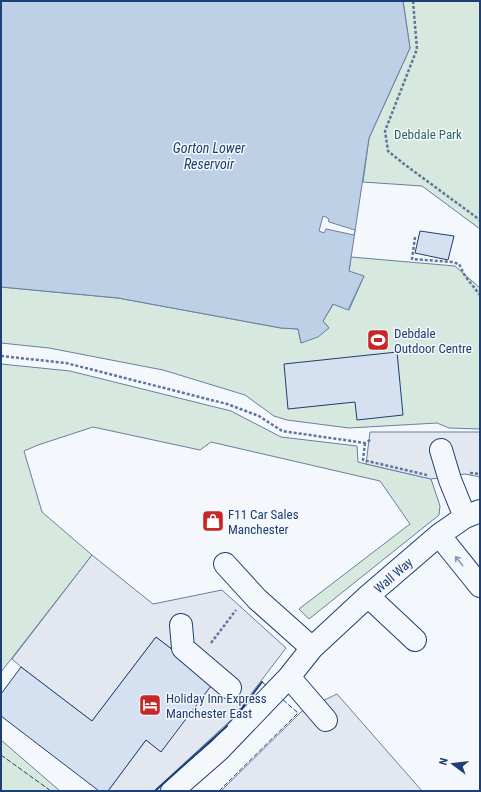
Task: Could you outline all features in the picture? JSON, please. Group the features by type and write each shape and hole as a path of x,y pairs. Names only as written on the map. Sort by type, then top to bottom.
{"street":[{"path":"441,450 450,480 473,514"},
{"name":"Wall Way","path":"172,791 219,750 289,677 312,648 368,596 439,535 473,514"},
{"path":"439,535 480,586"},
{"path":"225,564 257,599 312,648"},
{"path":"368,596 415,640"},
{"path":"182,626 183,648 230,688"},
{"path":"289,677 326,720"}],"path":[{"path":"413,1 417,49 386,131 388,151 480,220"},
{"path":"415,237 412,259 460,264 465,276 480,295"},
{"path":"1,356 66,363 227,404 259,416 282,431 365,443 372,439"},
{"path":"365,443 363,460 450,480"},
{"path":"198,660 236,610"}],"green space":[{"name":"Debdale Park","path":"403,1 480,1 480,229 422,186 363,182 369,138 410,48"},
{"path":"351,257 455,266 480,288 480,429 449,428 437,423 349,428 287,420 274,416 245,395 163,370 49,348 1,343 1,287 118,298 281,328 298,329 301,343 329,328 323,321 334,303 349,310 364,276 349,272"},
{"path":"1,364 70,371 231,411 281,437 357,446 358,462 431,479 440,506 439,515 309,619 299,609 410,524 380,481 211,442 200,450 93,427 38,445 24,451 42,512 92,555 1,672"},
{"path":"1,740 60,791 1,791"}],"shaded area":[{"path":"370,432 480,432 480,477 465,474 431,479 366,464"},
{"path":"92,555 153,604 222,590 286,648 232,719 154,791 108,791 146,740 160,751 214,681 156,637 92,721 12,659"},
{"path":"337,694 422,791 221,791 302,711"}],"water":[{"name":"Gorton Lower Reservoir","path":"1,1 403,1 410,48 369,138 349,271 364,276 348,310 333,304 323,321 329,328 318,337 301,343 298,329 281,328 118,298 1,287"}],"pier":[{"path":"323,216 328,218 329,222 355,230 354,235 326,229 324,233 319,231"}],"building":[{"path":"420,231 454,236 448,260 415,253"},
{"path":"397,352 403,415 357,420 355,402 288,409 284,364"},
{"name":"Holiday Inn Express Manchester East","path":"156,637 214,682 161,752 146,740 108,791 99,791 1,716 1,694 21,667 92,721"}],"fence":[{"path":"262,682 267,686"},
{"path":"219,791 298,713 281,698"},
{"path":"1,755 51,791"}],"wall":[{"path":"236,716 262,682"},
{"path":"155,791 227,726"}],"place":[{"name":"Debdale Outdoor Centre","path":"378,340"},
{"name":"F11 Car Sales Manchester","path":"213,521"},
{"name":"Holiday Inn Express Manchester East","path":"150,705"}]}
